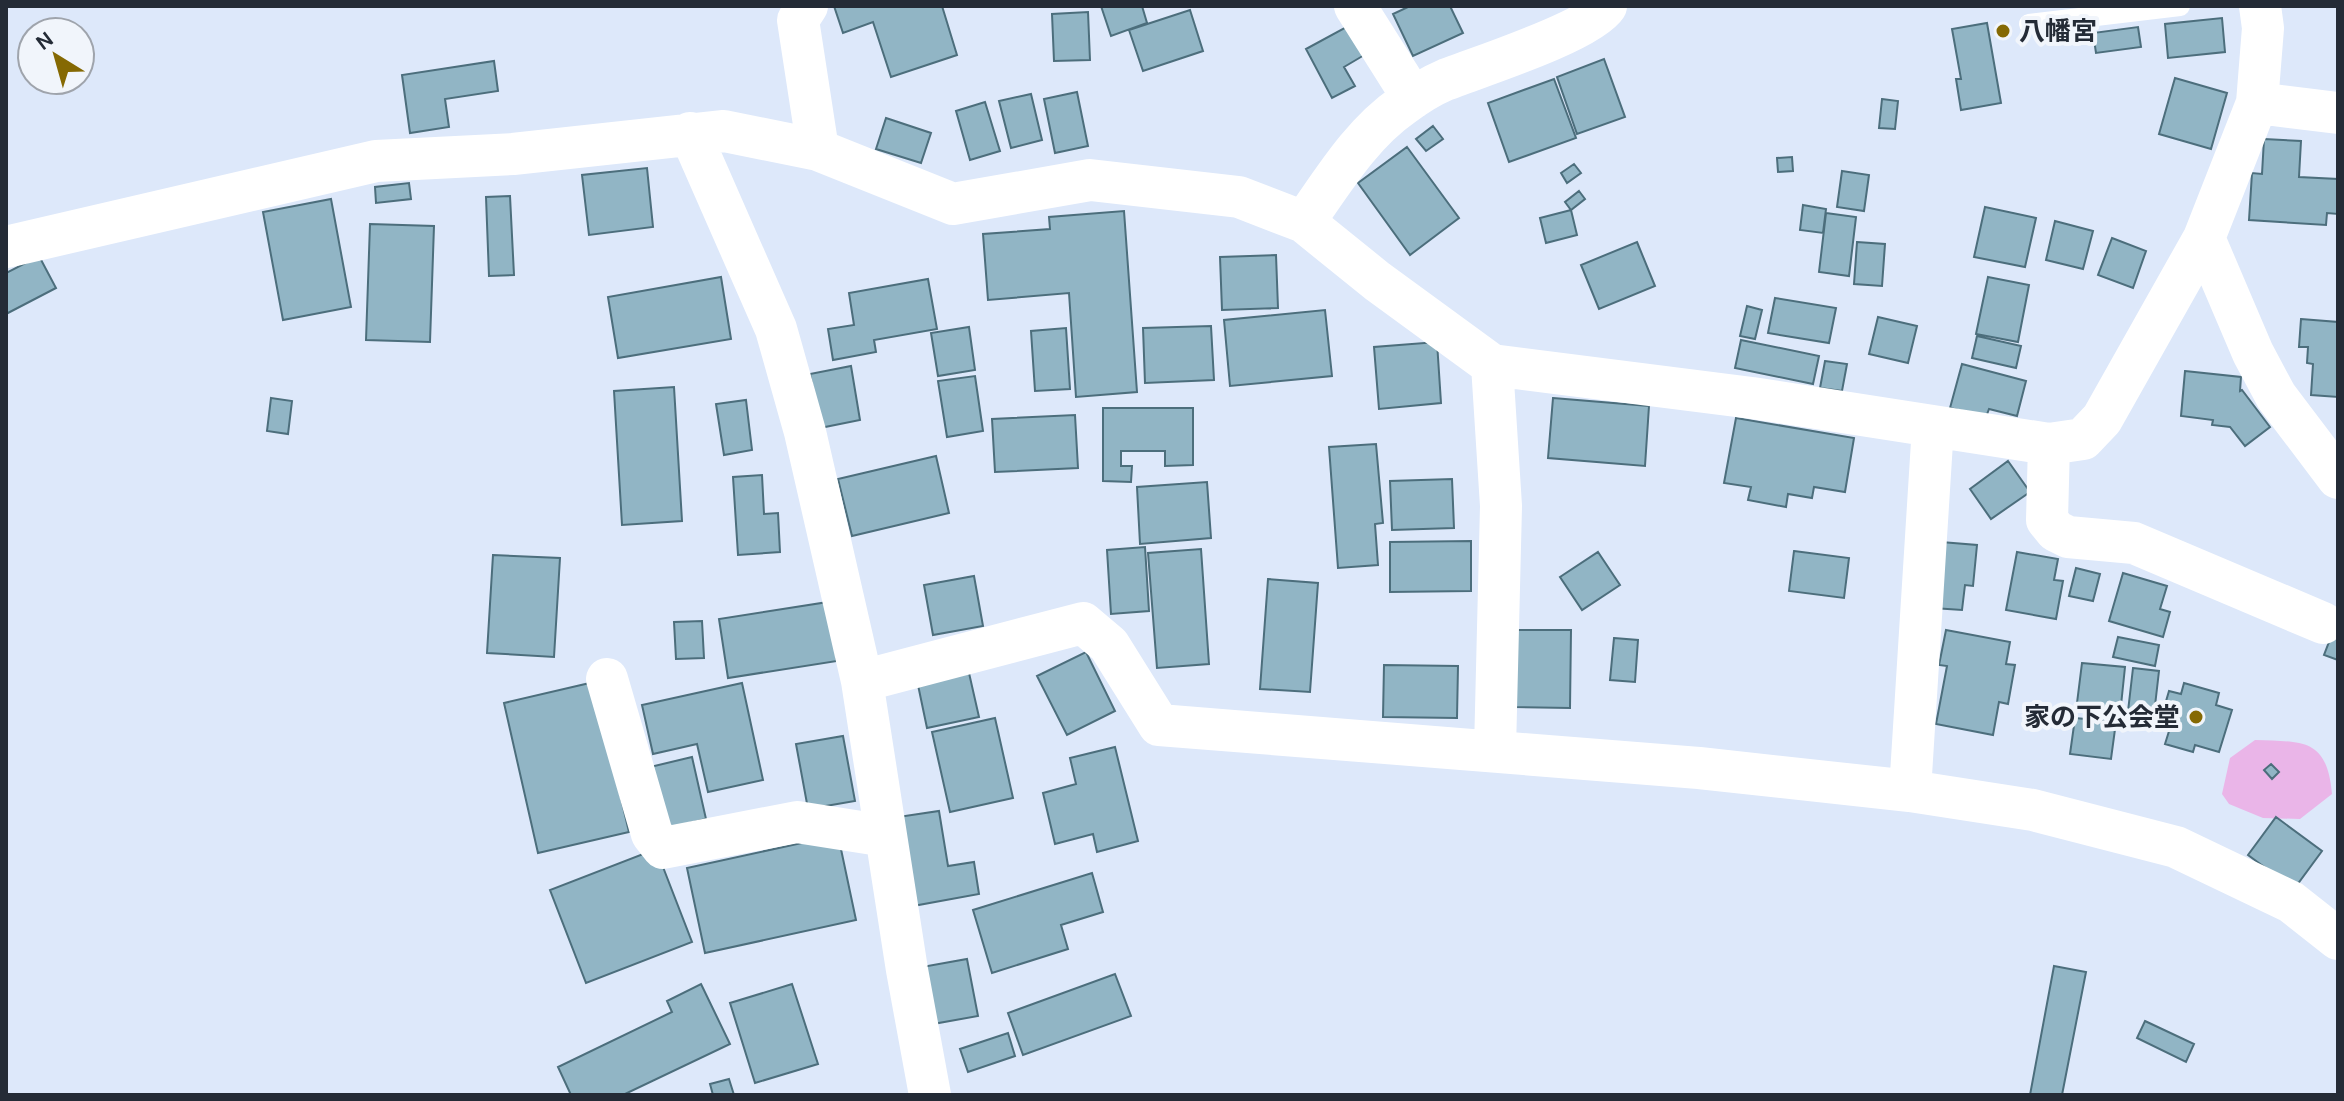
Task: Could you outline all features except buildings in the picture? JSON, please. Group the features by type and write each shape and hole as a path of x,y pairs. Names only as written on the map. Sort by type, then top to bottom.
{"street":[{"path":"807,6 798,20 818,150"},
{"path":"1355,6 1413,98"},
{"path":"1304,222 1354,152 1384,118 1442,81 1497,62 1585,23 1606,6"},
{"path":"6,247 376,161 513,154 724,131 818,150 953,204 1090,180 1239,197 1304,222 1377,281 1492,365 1752,398 2049,444 2083,439 2102,419 2204,238 2257,103 2263,28 2260,6"},
{"path":"2257,103 2338,113"},
{"path":"690,133 776,329 805,432 862,681 930,1095"},
{"path":"2204,238 2253,353 2276,396 2338,478"},
{"path":"1492,365 1501,506 1495,750"},
{"path":"1910,791 1933,426"},
{"path":"2049,444 2047,520 2056,531 2068,537 2134,543 2323,623"},
{"path":"862,681 1083,623 1109,645 1159,725 1699,768 1910,791 2033,810 2176,847 2291,902 2338,939"},
{"path":"607,679 652,834 663,848 797,822 886,836"}],"lane":[{"path":"2029,24 2180,6"}],"shaded area":[{"path":"2255,740 2299,743 2318,752 2329,775 2332,794 2300,819 2263,818 2229,804 2222,794 2230,758"}],"place":[{"name":"八幡宮","path":"2003,31"},
{"name":"家の下公会堂","path":"2196,717"}]}
